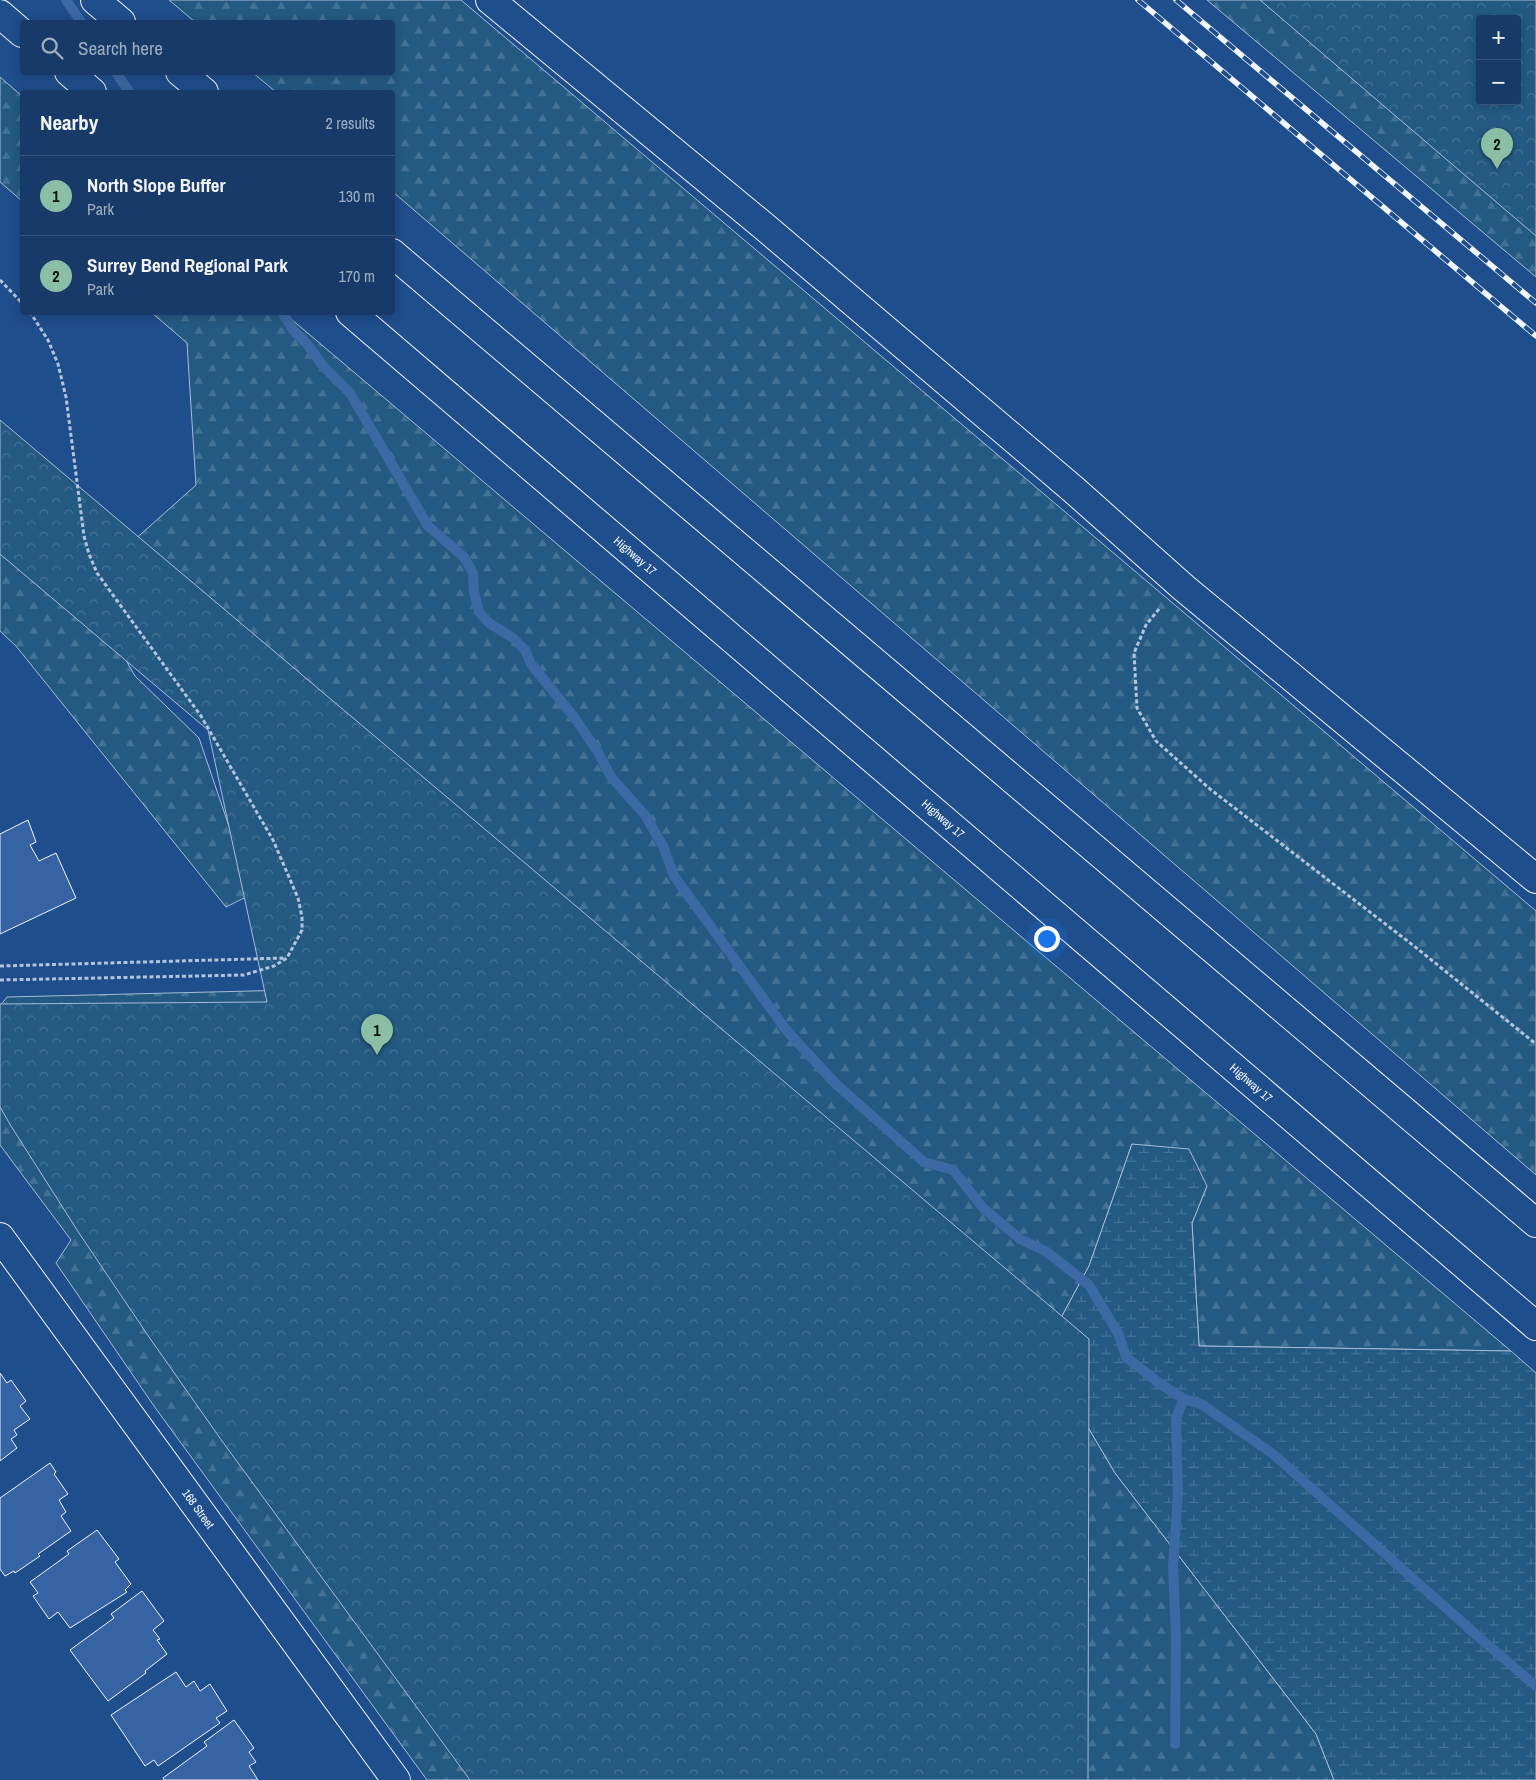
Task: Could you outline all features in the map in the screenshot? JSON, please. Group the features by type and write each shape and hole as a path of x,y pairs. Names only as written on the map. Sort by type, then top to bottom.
{"main road":[{"path":"95,0 119,20"},
{"path":"490,0 766,228 1074,490 1184,588 1536,879"},
{"path":"0,14 20,31"},
{"path":"72,75 90,90"},
{"path":"184,75 202,90"},
{"path":"395,256 1536,1223"},
{"name":"Highway 17","path":"354,315 1536,1326"},
{"name":"168 Street","path":"0,1238 396,1780"}],"path":[{"path":"0,280 20,300"},
{"path":"0,980 244,975 274,966 287,958 302,930 302,917 298,898 273,840 201,716 97,573 84,536 66,397 58,364 48,340 32,315"},
{"path":"1184,588 1165,602 1146,625 1134,653 1137,708 1156,741 1210,789 1414,946 1536,1044"},
{"path":"0,966 287,958"}],"green space":[{"path":"169,0 461,0 1536,911 1536,1175 395,194 395,90 274,90 255,75 395,75 395,20 193,20"},
{"path":"1207,0 1536,0 1536,277"},
{"path":"1260,0 1536,0 1536,236"},
{"path":"0,77 20,94 20,199 0,182"},
{"path":"154,315 286,315 1511,1351 1199,1346 1192,1223 1207,1186 1132,1144 1089,1266 1043,1351 1115,1473 1316,1734 1334,1780 427,1780 154,1406 56,1263 71,1240 0,1145 0,1006 7,997 333,989 131,543 196,485 187,343"},
{"path":"0,420 1089,1339 1088,1780 470,1780 222,1441 149,1337 79,1233 0,1107 0,1004 267,1002 208,730 0,554"},
{"path":"0,427 51,528 135,676 199,738 252,894 226,907 16,646 0,631"},
{"path":"1132,1144 1189,1149 1207,1186 1192,1223 1199,1346 1511,1351 1536,1373 1536,1780 1334,1780 1316,1734 1115,1473 1043,1351 1089,1266"}],"building":[{"path":"28,820 36,842 30,845 39,861 56,853 76,898 0,934 0,834"},
{"path":"0,1373 7,1383 11,1380 26,1401 20,1406 30,1419 14,1430 17,1435 11,1439 17,1448 0,1461"},
{"path":"50,1463 56,1472 54,1474 68,1494 59,1500 66,1512 61,1516 71,1531 38,1554 40,1556 15,1573 14,1571 5,1576 0,1569 0,1498"},
{"path":"97,1530 119,1559 115,1562 131,1584 125,1590 127,1592 70,1628 58,1612 49,1619 33,1596 38,1593 30,1582 69,1554 67,1551"},
{"path":"142,1591 164,1621 153,1630 160,1639 157,1640 167,1654 145,1671 146,1673 108,1701 70,1650 114,1618 111,1614"},
{"path":"176,1672 186,1687 194,1681 200,1691 210,1684 227,1711 216,1718 220,1723 158,1766 154,1760 145,1766 111,1715"},
{"path":"234,1720 254,1748 249,1752 256,1762 249,1766 258,1780 164,1780 163,1778 207,1746 204,1742"}],"waterway":[{"path":"66,0 80,20"},
{"path":"118,75 128,90"},
{"path":"284,315 294,331 307,344 323,366 350,393 428,526 464,557 473,573 474,592 479,612 489,623 513,638 525,650 531,664 574,717 598,752 611,777 645,815 663,846 674,876 787,1031 836,1084 924,1162 953,1170 984,1209 1020,1239 1047,1252 1089,1285 1119,1335 1126,1357 1159,1383 1184,1399 1201,1404 1273,1454 1536,1686"},
{"path":"1175,1744 1176,1638 1173,1567 1178,1493 1176,1418 1184,1399"}],"railway":[{"path":"1138,0 1536,336"},
{"path":"1176,0 1536,303"}],"place":[{"name":"Surrey Bend Regional Park","path":"1497,169"},
{"name":"North Slope Buffer","path":"377,1055"}]}
